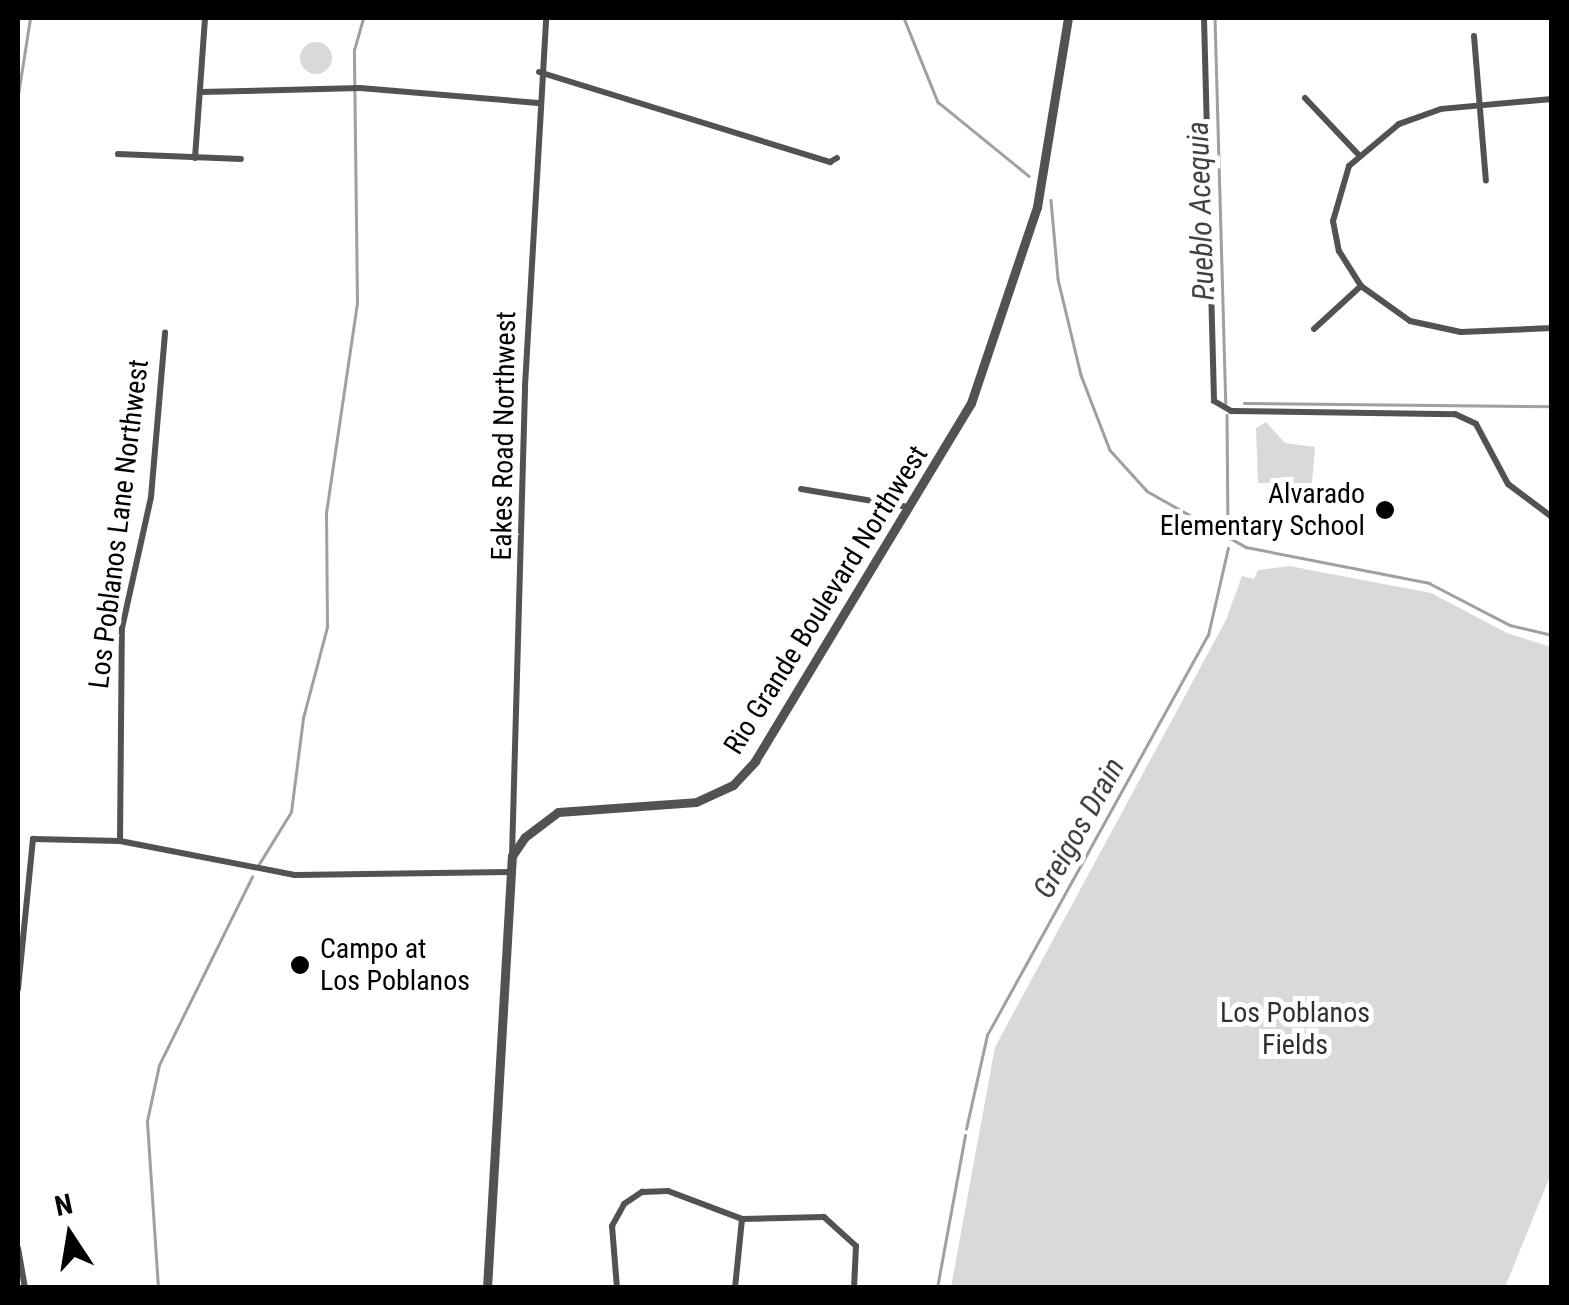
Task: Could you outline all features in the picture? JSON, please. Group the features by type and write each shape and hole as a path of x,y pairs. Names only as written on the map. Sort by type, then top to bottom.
{"street":[{"path":"195,158 205,18"},
{"name":"Eakes Road Northwest","path":"512,856 539,72 546,18"},
{"name":"Rio Grande Boulevard Northwest","path":"487,1288 508,872 512,856 541,822 573,808 696,802 733,786 756,761 970,402 1037,207 1068,18"},
{"path":"1204,18 1214,401 1231,411 1456,414 1476,424 1508,484 1552,517"},
{"path":"1474,36 1486,181"},
{"path":"539,72 830,162 837,158"},
{"path":"200,92 360,88 538,103"},
{"path":"1305,98 1358,154"},
{"path":"1552,99 1420,115 1358,154 1337,192 1333,221 1339,251 1361,286 1404,318 1432,328 1552,328"},
{"path":"118,154 241,159"},
{"path":"1314,329 1361,286"},
{"name":"Los Poblanos Lane Northwest","path":"120,841 122,628 151,497 165,333"},
{"path":"801,489 910,508"},
{"path":"18,989 33,840 120,841 278,874 508,872"},
{"path":"617,1288 612,1226 624,1204 642,1192 668,1190 742,1219 824,1218 842,1228 856,1246 854,1288"},
{"path":"734,1288 742,1219"},
{"path":"18,1248 24,1288"}],"green space":[{"path":"316,42 327,47 332,58 327,69 316,74 305,69 300,58 305,47"},
{"path":"1266,422 1285,443 1315,447 1312,483 1258,483 1256,428"},
{"name":"Los Poblanos Fields","path":"1289,566 1431,593 1507,633 1551,647 1551,1174 1505,1287 951,1287 995,1047 1226,620 1242,576 1254,579 1258,570"}],"waterway":[{"path":"18,95 30,18"},
{"path":"259,864 291,812 303,718 327,627 326,513 357,304 354,50 363,18"},
{"path":"904,18 938,102 1029,176"},
{"name":"Pueblo Acequia","path":"1215,18 1226,403"},
{"path":"1051,200 1058,279 1081,375 1110,450 1147,491 1246,547 1429,583 1510,625 1552,635"},
{"path":"1244,403 1552,406"},
{"name":"Pueblo Acequia","path":"1227,415 1228,526"},
{"name":"Greigos Drain","path":"966,1129 987,1035 1208,635 1228,548"},
{"path":"158,1288 147,1121 159,1065 252,877"},
{"name":"Pueblo Acequia","path":"937,1288 965,1136"}],"place":[{"name":"Alvarado Elementary School","path":"1385,510"},
{"name":"Campo at Los Poblanos","path":"300,965"}]}
